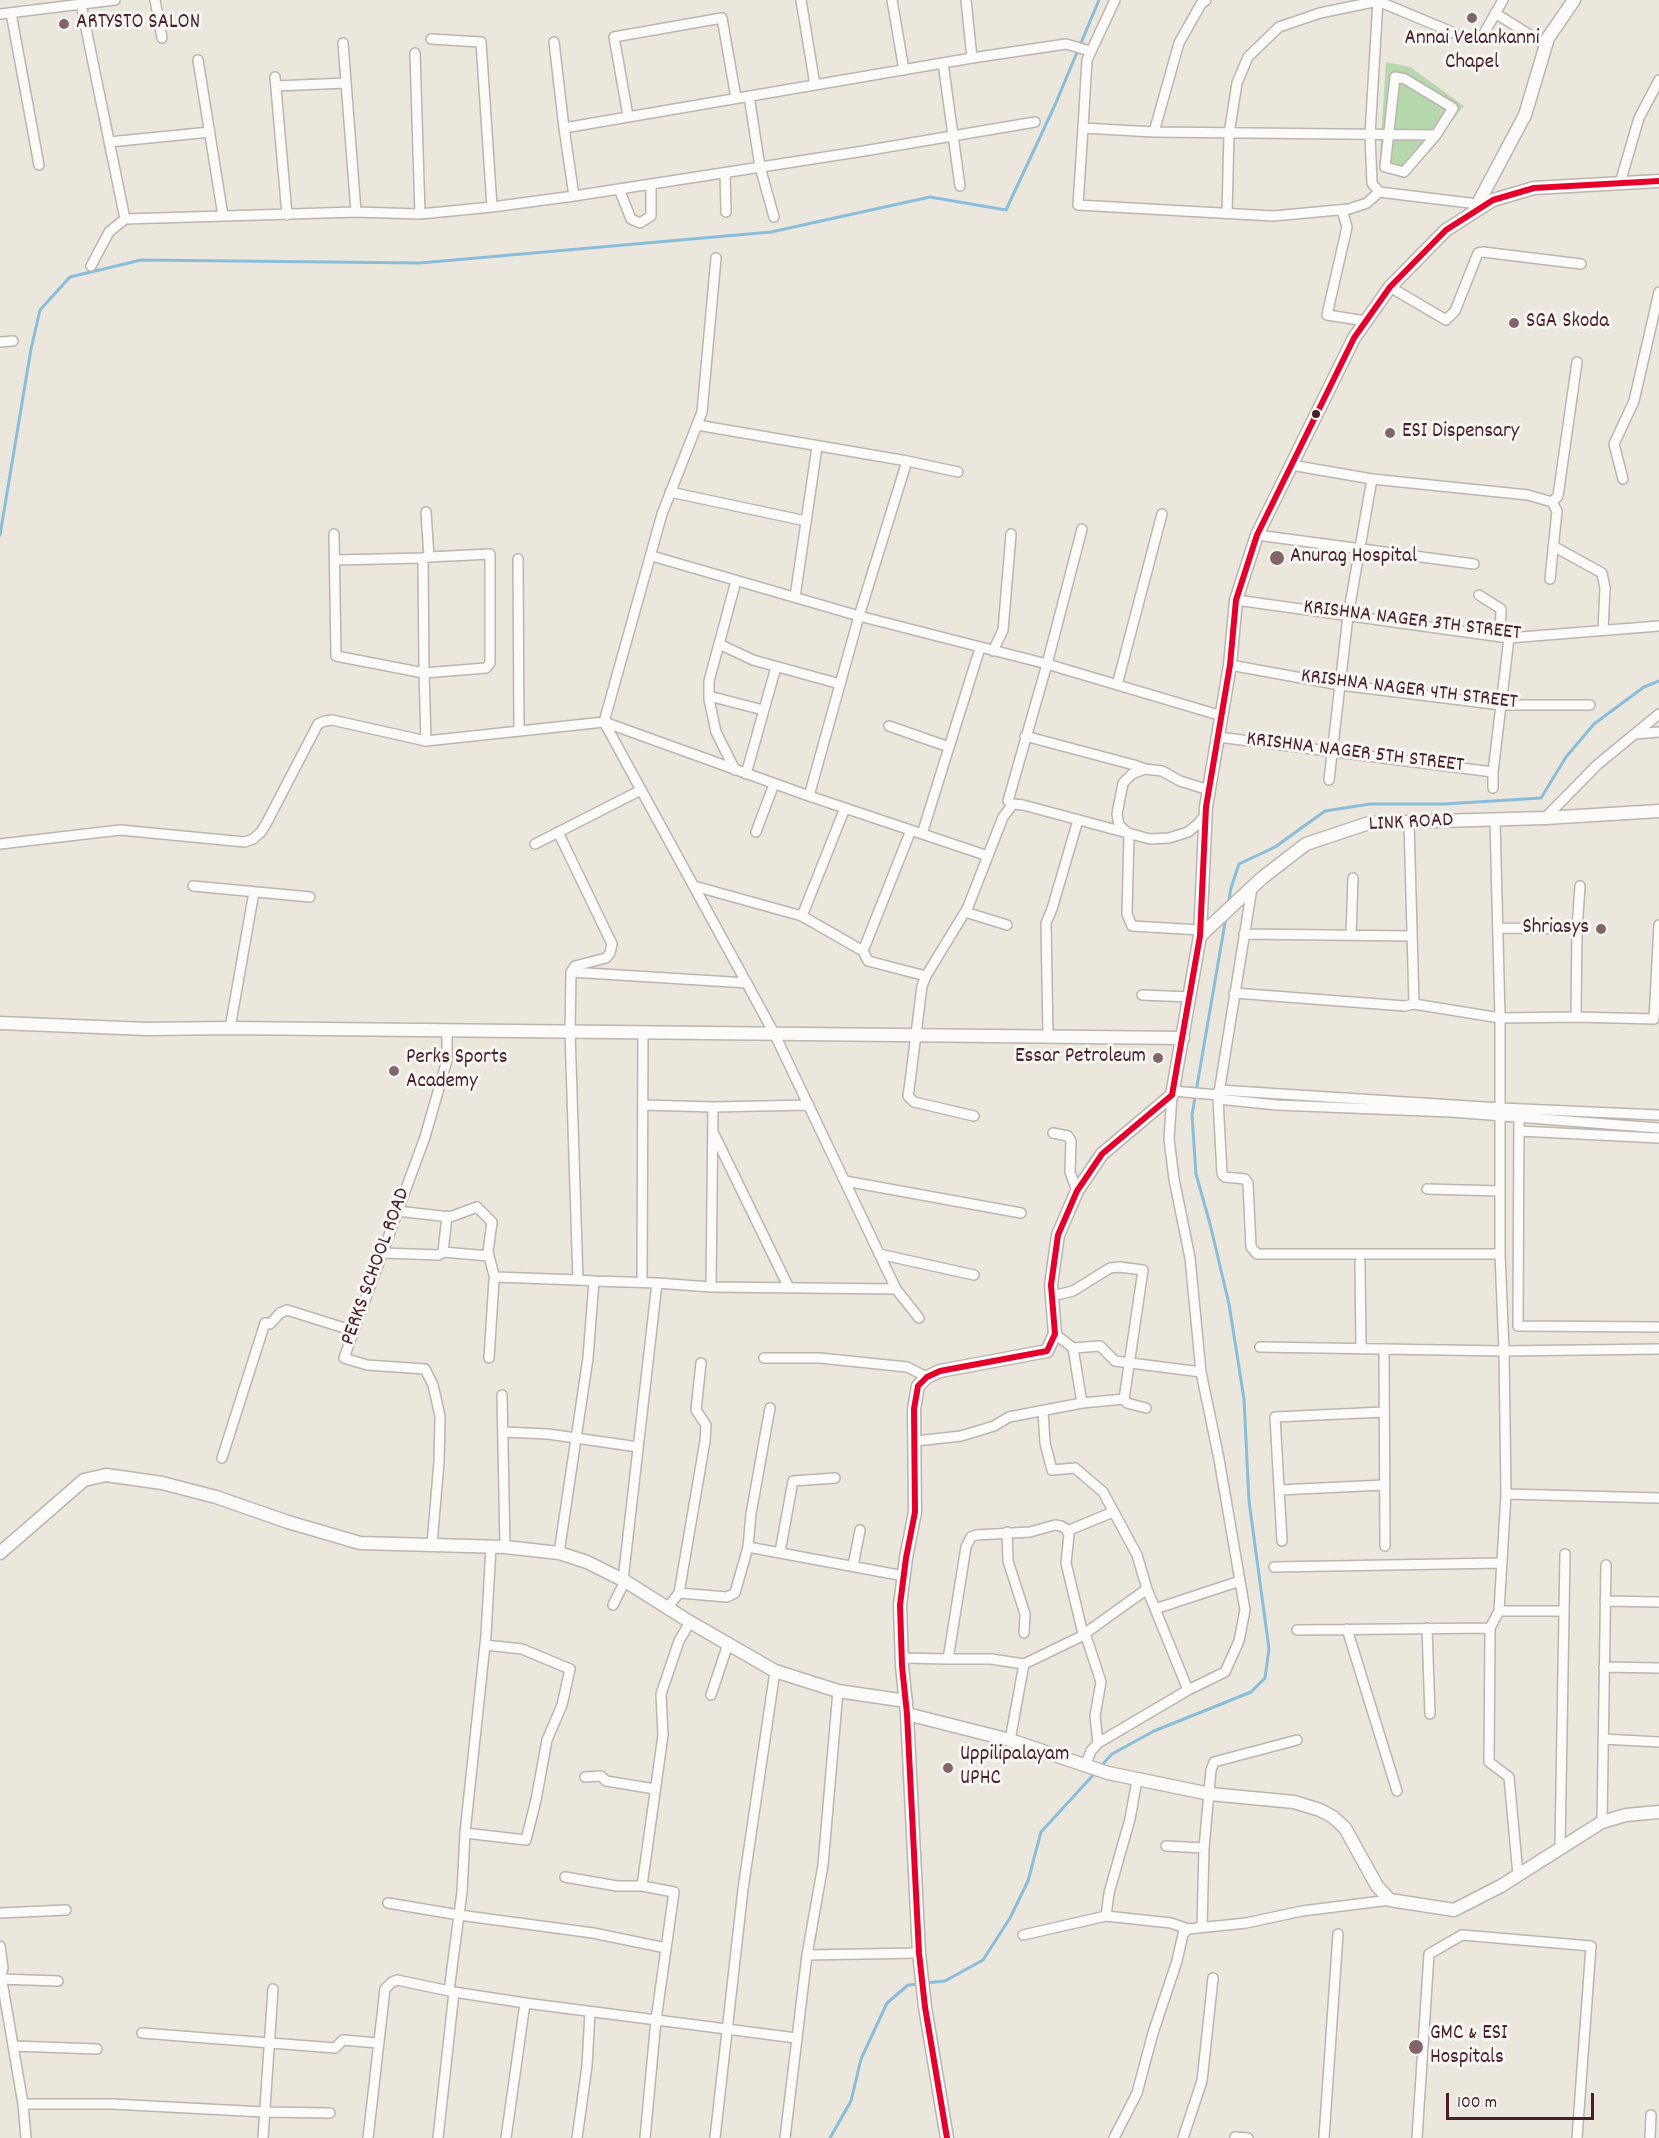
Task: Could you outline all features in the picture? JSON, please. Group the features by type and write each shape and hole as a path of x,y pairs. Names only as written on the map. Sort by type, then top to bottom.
{"street":[{"path":"0,14 115,0"},
{"path":"155,0 162,38"},
{"path":"801,0 815,85"},
{"path":"892,0 904,70"},
{"path":"966,0 972,58"},
{"path":"1115,0 1087,60 1078,205 1273,216 1342,210 1367,203 1379,192"},
{"path":"1154,132 1179,43 1201,4 1206,0"},
{"path":"1227,213 1229,134 1238,83 1248,57 1279,27 1320,13 1378,1 1471,40 1482,37 1503,0"},
{"path":"1476,208 1525,115 1548,38 1574,0"},
{"path":"1378,1 1370,135 1372,183 1379,192 1476,208"},
{"path":"81,4 125,219"},
{"path":"10,13 39,165"},
{"path":"1496,13 1546,45"},
{"path":"628,116 614,37 722,18 736,98"},
{"path":"431,39 481,42 492,207"},
{"path":"554,42 574,196"},
{"path":"343,43 356,212"},
{"path":"564,128 1066,44 1090,51"},
{"path":"415,53 420,214"},
{"path":"198,60 223,216"},
{"path":"943,63 960,186"},
{"path":"1395,77 1405,79 1453,108 1436,135 1404,172 1385,166 1389,135 1395,77"},
{"path":"1620,183 1639,118 1659,80"},
{"path":"287,215 275,82 346,82"},
{"path":"749,96 760,167 774,217"},
{"path":"91,266 109,232 125,219 356,212 420,214 492,207 725,173 1035,122"},
{"path":"1083,128 1229,134 1436,135"},
{"path":"109,142 210,132"},
{"path":"725,173 726,212"},
{"path":"1089,1767 1091,1751 1098,1743 1188,1690 1225,1672 1239,1641 1245,1610 1219,1459 1201,1372 1190,1258 1174,1179 1169,1139 1172,1093 1204,931 1205,815 1230,665 1236,600 1257,535 1354,338 1389,287 1446,230 1476,208 1493,200 1534,188 1659,181"},
{"path":"618,189 631,219 640,223 651,216 651,184"},
{"path":"1342,210 1347,227 1328,315 1366,321"},
{"path":"1389,287 1446,320 1455,311 1478,254 1483,252 1581,264"},
{"path":"716,258 702,412 662,514 604,722 775,1035 896,1289 919,1318"},
{"path":"1623,479 1614,444 1634,401 1659,292"},
{"path":"0,342 13,340"},
{"path":"1552,502 1558,496 1577,362"},
{"path":"697,425 958,472"},
{"path":"795,597 818,447"},
{"path":"808,796 859,616 907,461"},
{"path":"1291,465 1372,479 1528,495 1552,502 1557,511 1550,579"},
{"path":"1329,780 1348,616 1372,479"},
{"path":"670,492 806,521"},
{"path":"426,512 424,673 426,741"},
{"path":"1117,685 1162,514"},
{"path":"1082,529 1008,801 1150,839 1170,838 1188,832 1205,815"},
{"path":"334,534 336,656 424,673 486,668 490,663 490,554 335,560"},
{"path":"993,651 1003,630 1011,534"},
{"path":"1257,535 1474,564"},
{"path":"1553,546 1602,573 1605,588 1603,630"},
{"path":"652,556 859,616 1047,664 1222,716"},
{"path":"518,559 519,730"},
{"path":"735,770 716,732 711,715 709,681 736,580"},
{"path":"1479,595 1501,609 1505,638 1493,788"},
{"name":"KRISHNA NAGER 3TH STREET","path":"1236,600 1505,638 1659,626"},
{"path":"719,644 753,660 840,684"},
{"path":"922,834 980,648"},
{"name":"KRISHNA NAGER 4TH STREET","path":"1230,665 1340,685 1501,705 1590,705"},
{"path":"746,774 776,667"},
{"path":"709,696 763,710"},
{"path":"1545,818 1597,765 1659,714"},
{"path":"0,844 120,830 245,842 261,832 318,724 332,720 426,741 604,722 808,796 988,855"},
{"path":"889,726 949,747"},
{"path":"1635,734 1659,732"},
{"path":"1025,736 1145,769 1162,771 1180,781 1209,790"},
{"name":"KRISHNA NAGER 5TH STREET","path":"1218,737 1493,772"},
{"path":"1145,769 1132,774 1123,783 1119,797 1117,814 1119,825 1129,834 1127,914 1132,926 1204,931"},
{"path":"756,832 774,784"},
{"path":"535,844 641,790"},
{"path":"974,1116 920,1104 908,1096 922,986 965,912 1003,818 1013,804"},
{"path":"802,916 845,808"},
{"name":"LINK ROAD","path":"1204,931 1241,896 1306,844 1368,823 1545,818 1659,811"},
{"path":"1048,1037 1046,923 1078,820"},
{"path":"1495,820 1500,1018 1500,1254 1506,1494 1499,1611 1490,1628 1490,1762 1509,1777 1518,1875"},
{"path":"1409,822 1414,1004"},
{"path":"863,951 911,830"},
{"path":"558,832 612,944 606,958 575,966 571,972 570,1032 578,1280"},
{"path":"1351,935 1353,878"},
{"path":"193,886 310,897"},
{"path":"694,886 802,916 863,951 868,961 926,976"},
{"path":"1576,1017 1580,886"},
{"path":"1252,888 1219,1095 1222,1174 1225,1177 1245,1179 1248,1183 1250,1245 1254,1252 1500,1254"},
{"path":"230,1028 254,892"},
{"path":"965,912 1007,925"},
{"path":"1234,993 1405,1006 1414,1004 1500,1018 1657,1019 1659,925"},
{"path":"1498,928 1577,929"},
{"path":"1244,934 1412,936"},
{"path":"571,972 747,983"},
{"path":"1142,995 1190,997"},
{"path":"0,1023 147,1029 1183,1038"},
{"name":"PERKS SCHOOL ROAD","path":"432,1544 439,1462 440,1416 433,1385 425,1369 367,1365 344,1358 425,1137 447,1060 447,1031"},
{"path":"642,1282 643,1033"},
{"path":"947,2138 919,1953 902,1658 900,1605 915,1512 914,1409 918,1386 927,1377 940,1371 1047,1351 1055,1334 1051,1285 1058,1235 1077,1191 1102,1154 1172,1093 1500,1112 1659,1115"},
{"path":"643,1105 713,1107 809,1105"},
{"path":"711,1287 713,1107"},
{"path":"1500,1112 1519,1117 1659,1128"},
{"path":"1519,1117 1518,1326 1659,1327"},
{"path":"1519,1131 1659,1138"},
{"path":"713,1132 789,1288"},
{"path":"1053,1133 1068,1136 1071,1142 1070,1172 1077,1191"},
{"path":"845,1180 1021,1213"},
{"path":"1427,1189 1499,1191"},
{"path":"397,1211 447,1216 477,1207 492,1222 489,1256 495,1279 489,1358"},
{"path":"384,1253 439,1256 443,1252 447,1216"},
{"path":"443,1252 489,1256"},
{"path":"879,1254 974,1275"},
{"path":"1360,1262 1361,1348"},
{"path":"1052,1296 1073,1291 1110,1268 1143,1270 1124,1400"},
{"path":"495,1279 496,1277 642,1282 711,1287 896,1289"},
{"path":"560,1553 588,1358 594,1281"},
{"path":"613,1605 624,1581 657,1283"},
{"path":"222,1458 265,1323 270,1324 280,1313 287,1310 354,1330"},
{"path":"1055,1334 1074,1348 1100,1346 1115,1361 1201,1372"},
{"path":"1260,1347 1504,1351 1659,1349"},
{"path":"1074,1348 1082,1403"},
{"path":"1384,1349 1385,1546"},
{"path":"764,1358 820,1358 907,1367 927,1377"},
{"path":"668,1607 679,1593 705,1441 706,1425 696,1410 701,1363"},
{"path":"502,1395 502,1505 505,1546"},
{"path":"916,1441 962,1436 994,1426 1009,1417 1082,1403 1124,1400 1146,1408"},
{"path":"679,1593 727,1598 735,1593 748,1547 751,1514 770,1408"},
{"path":"1043,1411 1045,1443 1052,1470 1075,1468 1103,1492 1137,1556 1147,1589 1188,1690"},
{"path":"1282,1541 1275,1418 1384,1412"},
{"path":"503,1432 548,1434 638,1447"},
{"path":"0,1553 84,1480 106,1475 162,1483 216,1497 288,1522 360,1542 505,1546 560,1553 587,1562 624,1581 775,1671 838,1691 906,1701"},
{"path":"780,1552 792,1481 835,1478"},
{"path":"1279,1490 1384,1485"},
{"path":"1506,1494 1659,1498"},
{"path":"1067,1531 1113,1512"},
{"path":"948,1659 966,1547 971,1537 1007,1532 1030,1532 1055,1525 1061,1526 1069,1535 1066,1563 1084,1634 1101,1682 1095,1716 1098,1743"},
{"path":"853,1566 860,1530"},
{"path":"1007,1532 1006,1552 1025,1614 1024,1632"},
{"path":"438,2138 465,1833 485,1645 491,1547"},
{"path":"748,1547 904,1576"},
{"path":"1560,1847 1565,1554"},
{"path":"1274,1567 1501,1563"},
{"path":"1602,1822 1605,1565"},
{"path":"1155,1610 1240,1581"},
{"path":"902,1658 991,1659 1024,1664 1084,1634 1147,1589"},
{"path":"1605,1601 1659,1602"},
{"path":"1499,1611 1564,1611"},
{"path":"642,1886 663,1735 661,1694 679,1641 690,1622"},
{"path":"1428,1628 1430,1714"},
{"path":"1297,1630 1490,1628"},
{"path":"1347,1629 1397,1791"},
{"path":"711,1695 728,1644"},
{"path":"465,1833 526,1840 547,1740 562,1705 570,1669 522,1648 485,1645"},
{"path":"1010,1740 1024,1664"},
{"path":"1604,1667 1659,1668"},
{"path":"715,2138 743,1889 775,1671"},
{"path":"785,2138 807,1955 823,1865 838,1691"},
{"path":"907,1714 1010,1740 1108,1773 1137,1780 1210,1794 1294,1803 1320,1810 1333,1817 1345,1828 1377,1886 1390,1900"},
{"path":"1603,1739 1659,1742"},
{"path":"1202,1927 1204,1848 1211,1770 1214,1762 1297,1740"},
{"path":"585,1777 601,1776 606,1780 656,1789"},
{"path":"1106,1916 1108,1893 1130,1819 1137,1780"},
{"path":"1023,1935 1106,1916 1171,1923 1188,1929 1246,1923 1302,1911 1390,1900 1454,1910 1501,1886 1602,1822 1626,1815 1659,1812"},
{"path":"1166,1846 1204,1848"},
{"path":"565,1877 617,1886 642,1886 674,1892 656,2020 645,2138"},
{"path":"388,1903 459,1916 594,1933 666,1948"},
{"path":"0,1913 66,1910"},
{"path":"1114,2138 1137,2093 1183,1934 1188,1929"},
{"path":"1324,2138 1338,1934"},
{"path":"1417,2138 1429,1954 1462,1935 1591,1946 1577,2138"},
{"path":"0,1946 3,1968 0,1979 23,2104 26,2138"},
{"path":"807,1955 919,1953"},
{"path":"1183,2138 1202,2082 1213,1978"},
{"path":"0,1979 58,1981"},
{"path":"368,2138 385,1989 397,1980 452,1992 525,2003 796,2038"},
{"path":"263,2138 273,1989"},
{"path":"506,2138 525,2003"},
{"path":"577,2138 587,2066 590,2012"},
{"path":"142,2033 335,2048 343,2040 378,2043"},
{"path":"13,2046 97,2049"},
{"path":"23,2104 112,2104 330,2113"},
{"path":"1650,2138 1651,2115"},
{"path":"1236,2138 1248,2138"}],"green space":[{"path":"1386,62 1410,67 1464,106 1404,179 1379,169"}],"waterway":[{"path":"0,535 31,349 40,310 70,277 141,260 420,263 771,232 930,197 1006,210 1055,105 1099,0"},
{"path":"1228,905 1239,864 1275,847 1325,811 1370,804 1444,804 1541,798 1566,757 1594,724 1644,687 1659,681"},
{"path":"1101,1766 1112,1754 1154,1731 1251,1692 1265,1678 1269,1649 1249,1501 1244,1399 1229,1304 1196,1174 1192,1115 1226,917"},
{"path":"926,1983 945,1981 983,1960 1010,1918 1028,1881 1041,1832 1095,1773"},
{"path":"830,2138 851,2101 861,2059 887,2003 908,1985 920,1984"}],"transit line":[{"path":"947,2138 925,2007 919,1953 907,1714 902,1666 900,1605 915,1512 914,1409 918,1386 927,1377 940,1371 1047,1351 1055,1334 1051,1285 1058,1235 1077,1191 1102,1154 1172,1095 1200,936 1206,807 1230,665 1236,600 1257,535 1354,338 1390,287 1446,230 1493,200 1534,188 1659,181"}],"place":[{"name":"Annai Velankanni Chapel","path":"1472,18"},
{"name":"ARTYSTO SALON","path":"64,24"},
{"name":"SGA Skoda","path":"1514,323"},
{"name":"ESI Dispensary","path":"1390,433"},
{"name":"Anurag Hospital","path":"1277,558"},
{"name":"Shriasys","path":"1601,929"},
{"name":"Essar Petroleum","path":"1158,1058"},
{"name":"Perks Sports Academy","path":"394,1071"},
{"name":"Uppilipalayam UPHC","path":"948,1768"},
{"name":"GMC & ESI Hospitals","path":"1416,2047"}]}
